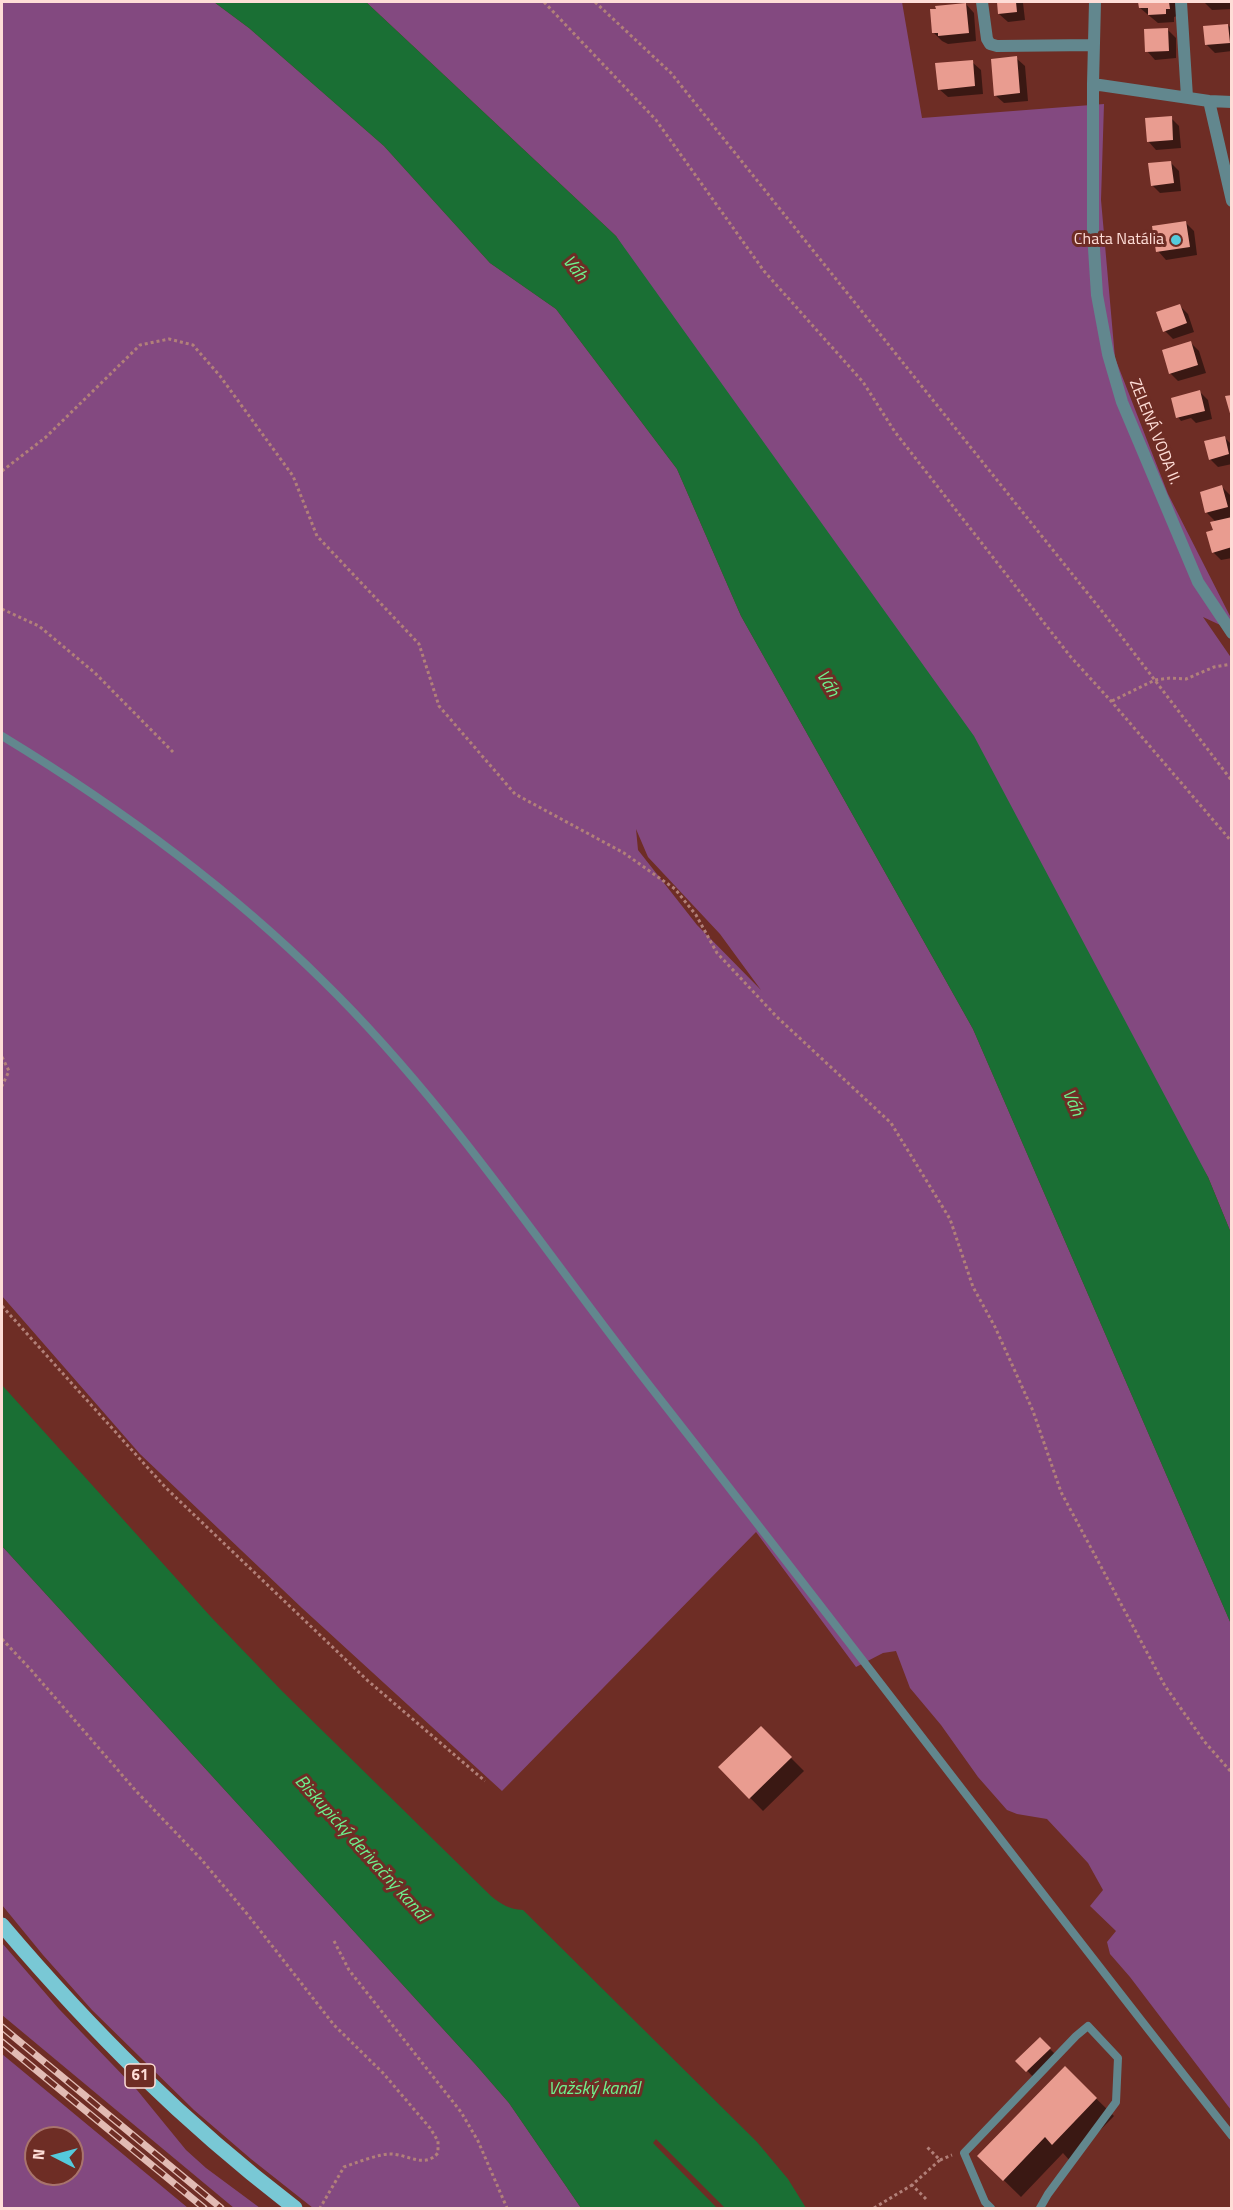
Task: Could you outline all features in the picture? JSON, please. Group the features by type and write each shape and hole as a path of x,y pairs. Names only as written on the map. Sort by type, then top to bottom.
{"main road":[{"name":"61","path":"2,1925 97,2033 142,2078 238,2163 295,2208"}],"street":[{"path":"982,2 987,39 990,44 997,46 1094,45"},
{"name":"ZELENÁ VODA II.","path":"1095,2 1093,233 1097,295 1108,354 1122,402 1198,582 1232,633"},
{"path":"1181,2 1187,97"},
{"path":"1093,84 1209,101 1232,102"},
{"path":"1209,101 1232,201"}],"lane":[{"path":"2,736 96,796 202,874 324,981 381,1042 466,1142 602,1326 1232,2136"},
{"path":"991,2208 985,2202 964,2153 1088,2026 1118,2058 1116,2102 1040,2208"}],"path":[{"path":"544,2 656,120 764,271 862,382 902,441 1070,656 1232,842"},
{"path":"595,2 671,73 1105,615 1232,781"},
{"path":"2,471 46,437 140,345 169,339 193,345 220,376 293,476 317,536 419,644 439,706 515,794 624,854 675,889 696,915 717,953 777,1017 891,1123 950,1219 973,1287 995,1327 1033,1411 1061,1492 1165,1686 1204,1741 1232,1773"},
{"path":"2,609 39,626 95,673 173,752"},
{"path":"1111,701 1155,680 1185,679 1214,667 1232,664"},
{"path":"2,1057 9,1071 2,1086"},
{"path":"2,1306 166,1488 367,1680 485,1781"},
{"path":"2,1639 136,1791 209,1868 334,2025 383,2073 430,2127 438,2141 438,2153 432,2159 424,2161 389,2154 344,2167 320,2208"},
{"path":"334,1941 350,1970 461,2112 478,2141 507,2208"},
{"path":"874,2208 912,2185 940,2160 926,2146"},
{"path":"912,2185 926,2199"}],"shaded area":[{"path":"2,2 214,2 249,28 384,146 490,263 556,309 677,469 741,616 973,1029 1231,1624 1231,2110 1110,1954 1107,1942 1116,1931 1090,1906 1103,1890 1088,1863 1047,1819 1007,1810 978,1777 941,1725 910,1688 896,1651 883,1653 856,1667 756,1532 502,1791 302,1608 140,1454 2,1296","holes":["636,829 648,857 720,934 761,990 697,925 638,850"]},
{"path":"366,2 902,2 922,118 1104,104 1101,200 1115,358 1168,494 1231,618 1231,630 1203,617 1232,659 1231,1233 1208,1177 616,236"},
{"path":"2,1546 476,2065 509,2103 581,2208 313,2208 194,2110 92,2010 43,1955 2,1905"},
{"path":"2,1943 59,2009 137,2090 186,2150 206,2168 260,2208 234,2208 2,2015"},
{"path":"2,2054 188,2208 2,2208"}],"water":[{"name":"Váh","path":"214,2 366,2 616,236 974,736 1208,1177 1231,1233 1231,1624 973,1029 741,616 677,469 556,309 490,263 384,146 249,28"},
{"name":"Važský kanál","path":"2,1385 211,1617 282,1691 491,1896 506,1906 523,1910 757,2142 788,2179 806,2208 725,2208 656,2139 653,2143 717,2208 581,2208 509,2103 476,2065 2,1546"}],"building":[{"path":"997,2 1016,2 1017,12 998,14"},
{"path":"1138,2 1169,2 1170,9 1166,9 1166,14 1148,15 1148,8 1139,8"},
{"path":"966,3 969,33 938,36 938,33 932,33 930,9 936,9 935,6"},
{"path":"1228,24 1230,43 1205,45 1203,26"},
{"path":"1168,28 1169,51 1145,52 1144,29"},
{"path":"1017,56 1020,93 994,96 991,59"},
{"path":"973,60 975,86 938,90 935,63"},
{"path":"1172,116 1173,140 1147,142 1145,118"},
{"path":"1171,161 1174,183 1151,186 1148,163"},
{"path":"1186,221 1190,247 1156,252 1152,226"},
{"path":"1180,304 1187,323 1163,332 1156,312"},
{"path":"1191,341 1198,365 1169,374 1162,350"},
{"path":"1200,390 1205,411 1176,418 1171,398"},
{"path":"1232,395 1232,417 1231,417 1225,396"},
{"path":"1225,436 1229,454 1209,460 1204,441"},
{"path":"1222,485 1228,507 1205,513 1200,492"},
{"path":"1232,517 1232,547 1212,553 1206,532 1213,530 1210,522"},
{"path":"761,1726 792,1757 749,1799 718,1767"},
{"path":"1040,2037 1051,2048 1026,2072 1015,2061"},
{"path":"1065,2066 1097,2098 1052,2145 1045,2137 1003,2181 977,2156"}],"railway":[{"path":"2,2027 221,2208"},
{"path":"2,2042 204,2208"}],"place":[{"name":"Chata Natália","path":"1176,240"}],"water label":[{"name":"Biskupický derivačný kanál","path":"361,1849"}]}
